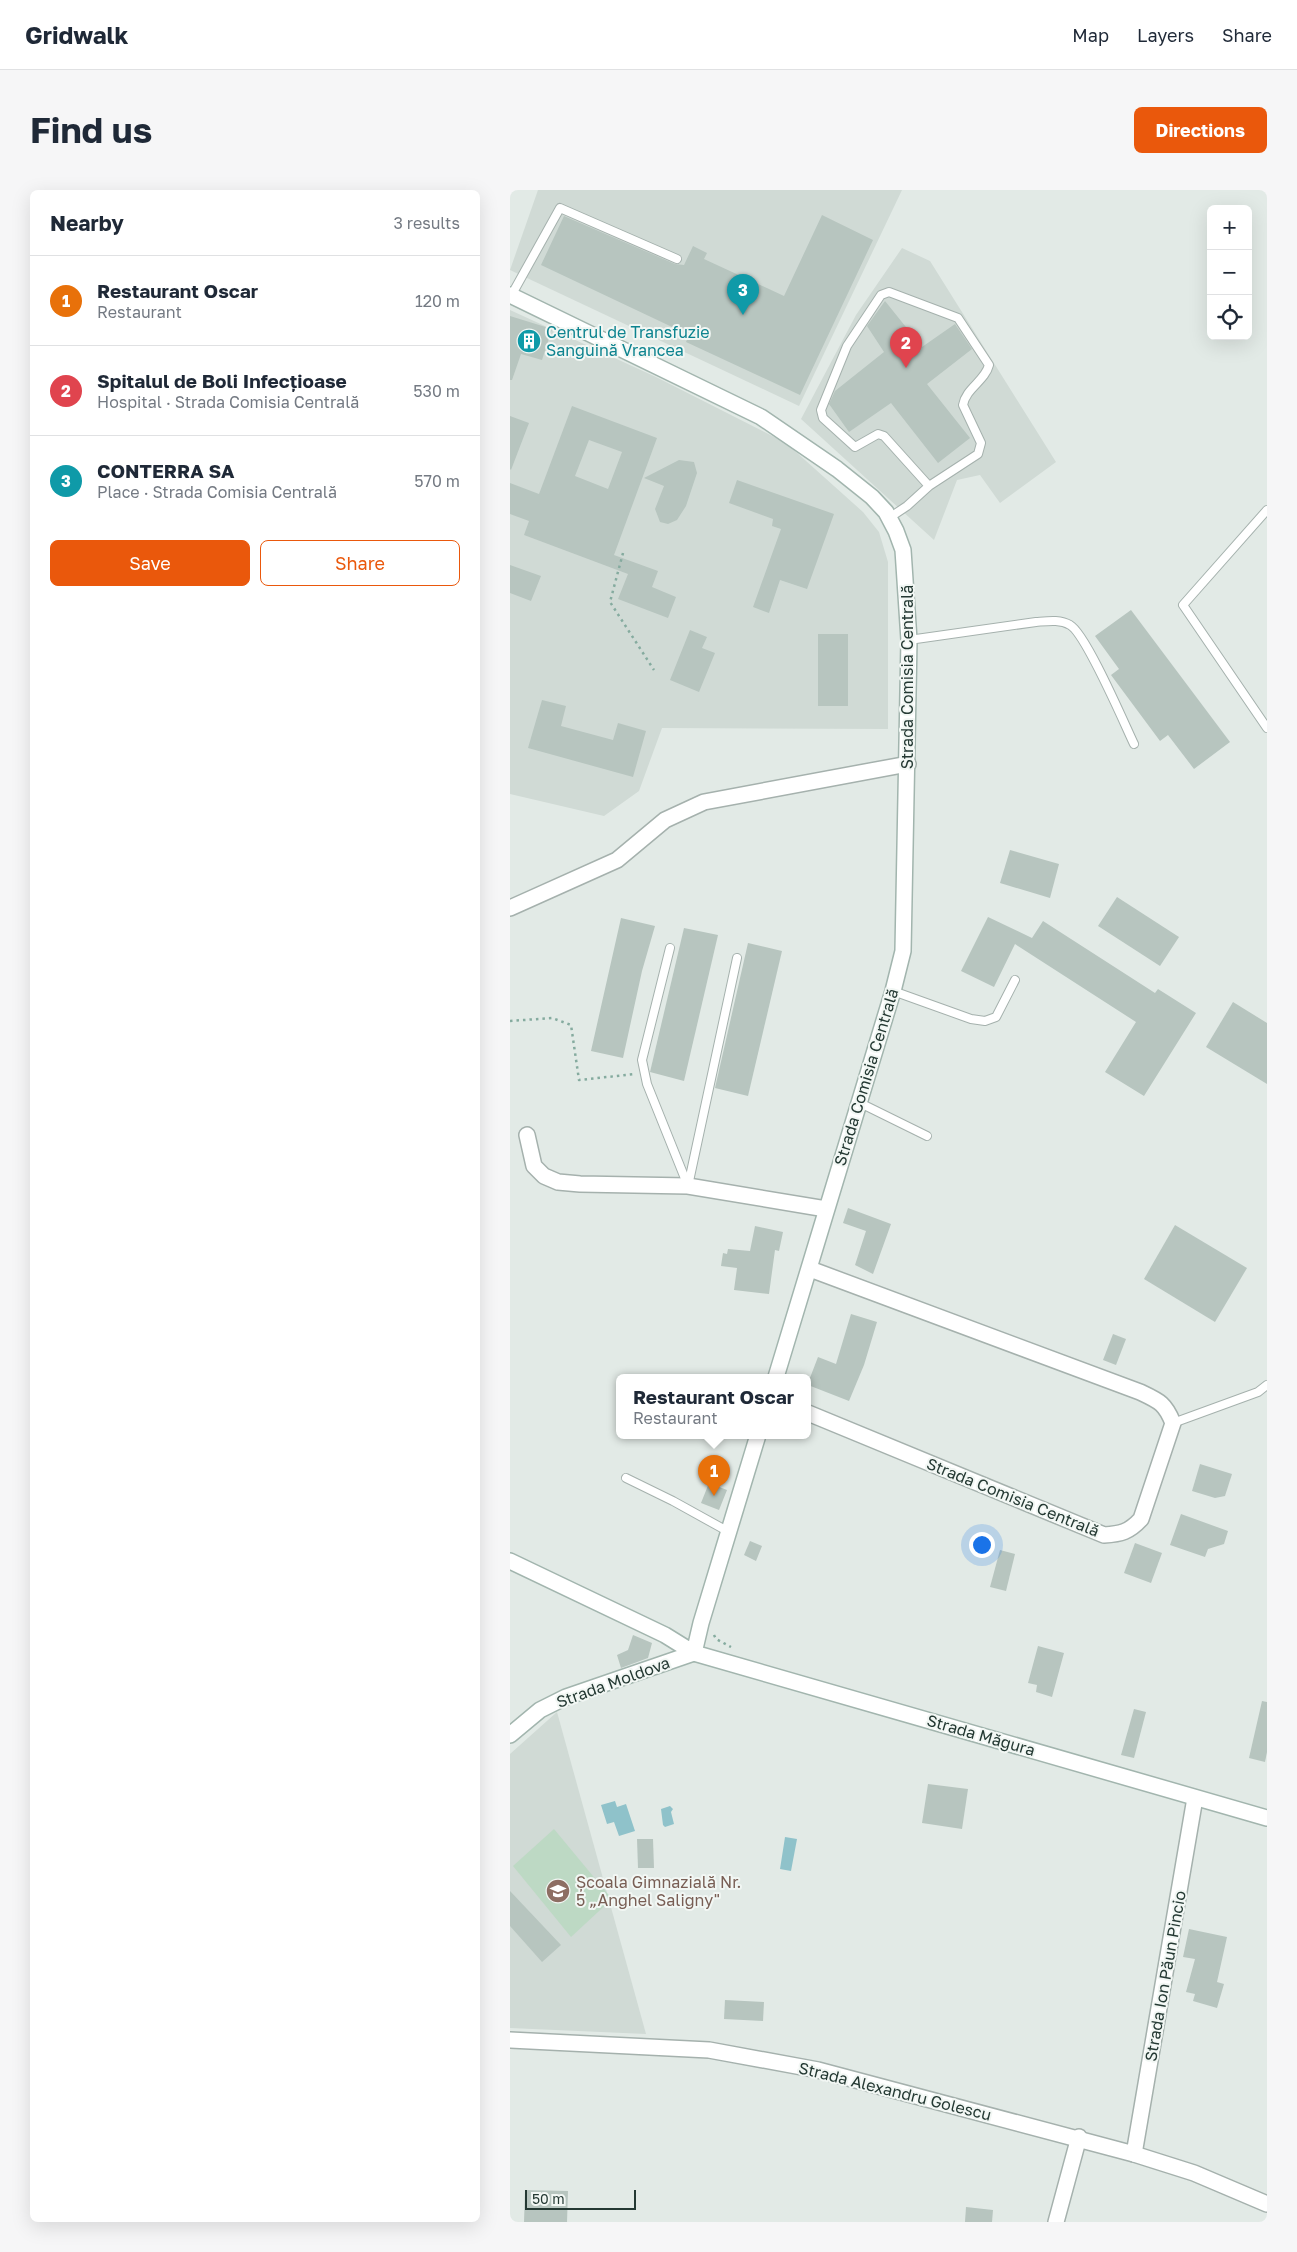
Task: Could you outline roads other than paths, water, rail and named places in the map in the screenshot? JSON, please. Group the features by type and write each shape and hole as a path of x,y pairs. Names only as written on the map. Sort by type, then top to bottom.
{"street":[{"name":"Strada Comisia Centrală","path":"511,295 761,417 872,497 889,518 903,550 909,640 903,952 893,991 826,1209 810,1269 777,1374"},
{"path":"510,908 617,860 665,820 682,810 704,802 908,764"},
{"path":"528,1135 534,1166 544,1176 558,1182 688,1186 826,1209"},
{"path":"810,1269 1140,1392 1160,1401 1168,1411 1173,1423"},
{"name":"Strada Comisia Centrală","path":"811,1414 1104,1535 1122,1534 1132,1529 1141,1519 1173,1423"},
{"path":"694,1653 701,1623 757,1439"},
{"name":"Strada Măgura","path":"510,1561 665,1635 694,1653 1267,1818"},
{"name":"Strada Moldova","path":"510,1735 540,1710 552,1703 694,1653"},
{"name":"Strada Ion Păun Pincio","path":"1134,2154 1195,1798"},
{"name":"Strada Alexandru Golescu","path":"510,2040 709,2050 818,2070 1079,2137 1194,2174 1267,2204"},
{"path":"1056,2222 1079,2137"}],"lane":[{"path":"511,295 560,208 677,259"},
{"path":"889,518 907,506 929,486 978,454 981,449 981,443 964,405 967,395 987,372 989,365 958,318 889,292 881,295 848,346 821,410 823,418 855,447 878,434 884,436 929,486"},
{"path":"1267,510 1183,605 1267,728"},
{"path":"909,640 1056,620 1072,626 1087,647 1134,744"},
{"path":"670,948 642,1060 647,1084 688,1186"},
{"path":"688,1186 737,958"},
{"path":"893,991 971,1019 985,1021 996,1017 1015,980"},
{"path":"858,1102 927,1136"},
{"path":"1173,1423 1258,1392 1267,1385"},
{"path":"626,1478 729,1532"}],"water":[{"path":"615,1801 617,1807 626,1804 635,1831 619,1836 614,1822 607,1824 601,1805"},
{"path":"670,1806 673,1809 671,1812 674,1824 665,1827 663,1825 661,1809"},
{"path":"785,1837 797,1839 791,1871 780,1869"}],"place":[{"name":"CONTERRA SA","path":"743,315"},
{"name":"Centrul de Transfuzie Sanguină Vrancea","path":"529,341"},
{"name":"Spitalul de Boli Infecțioase","path":"906,368"},
{"name":"Restaurant Oscar","path":"714,1496"},
{"name":"Școala Gimnazială Nr. 5 „Anghel Saligny\"","path":"558,1891"}]}
